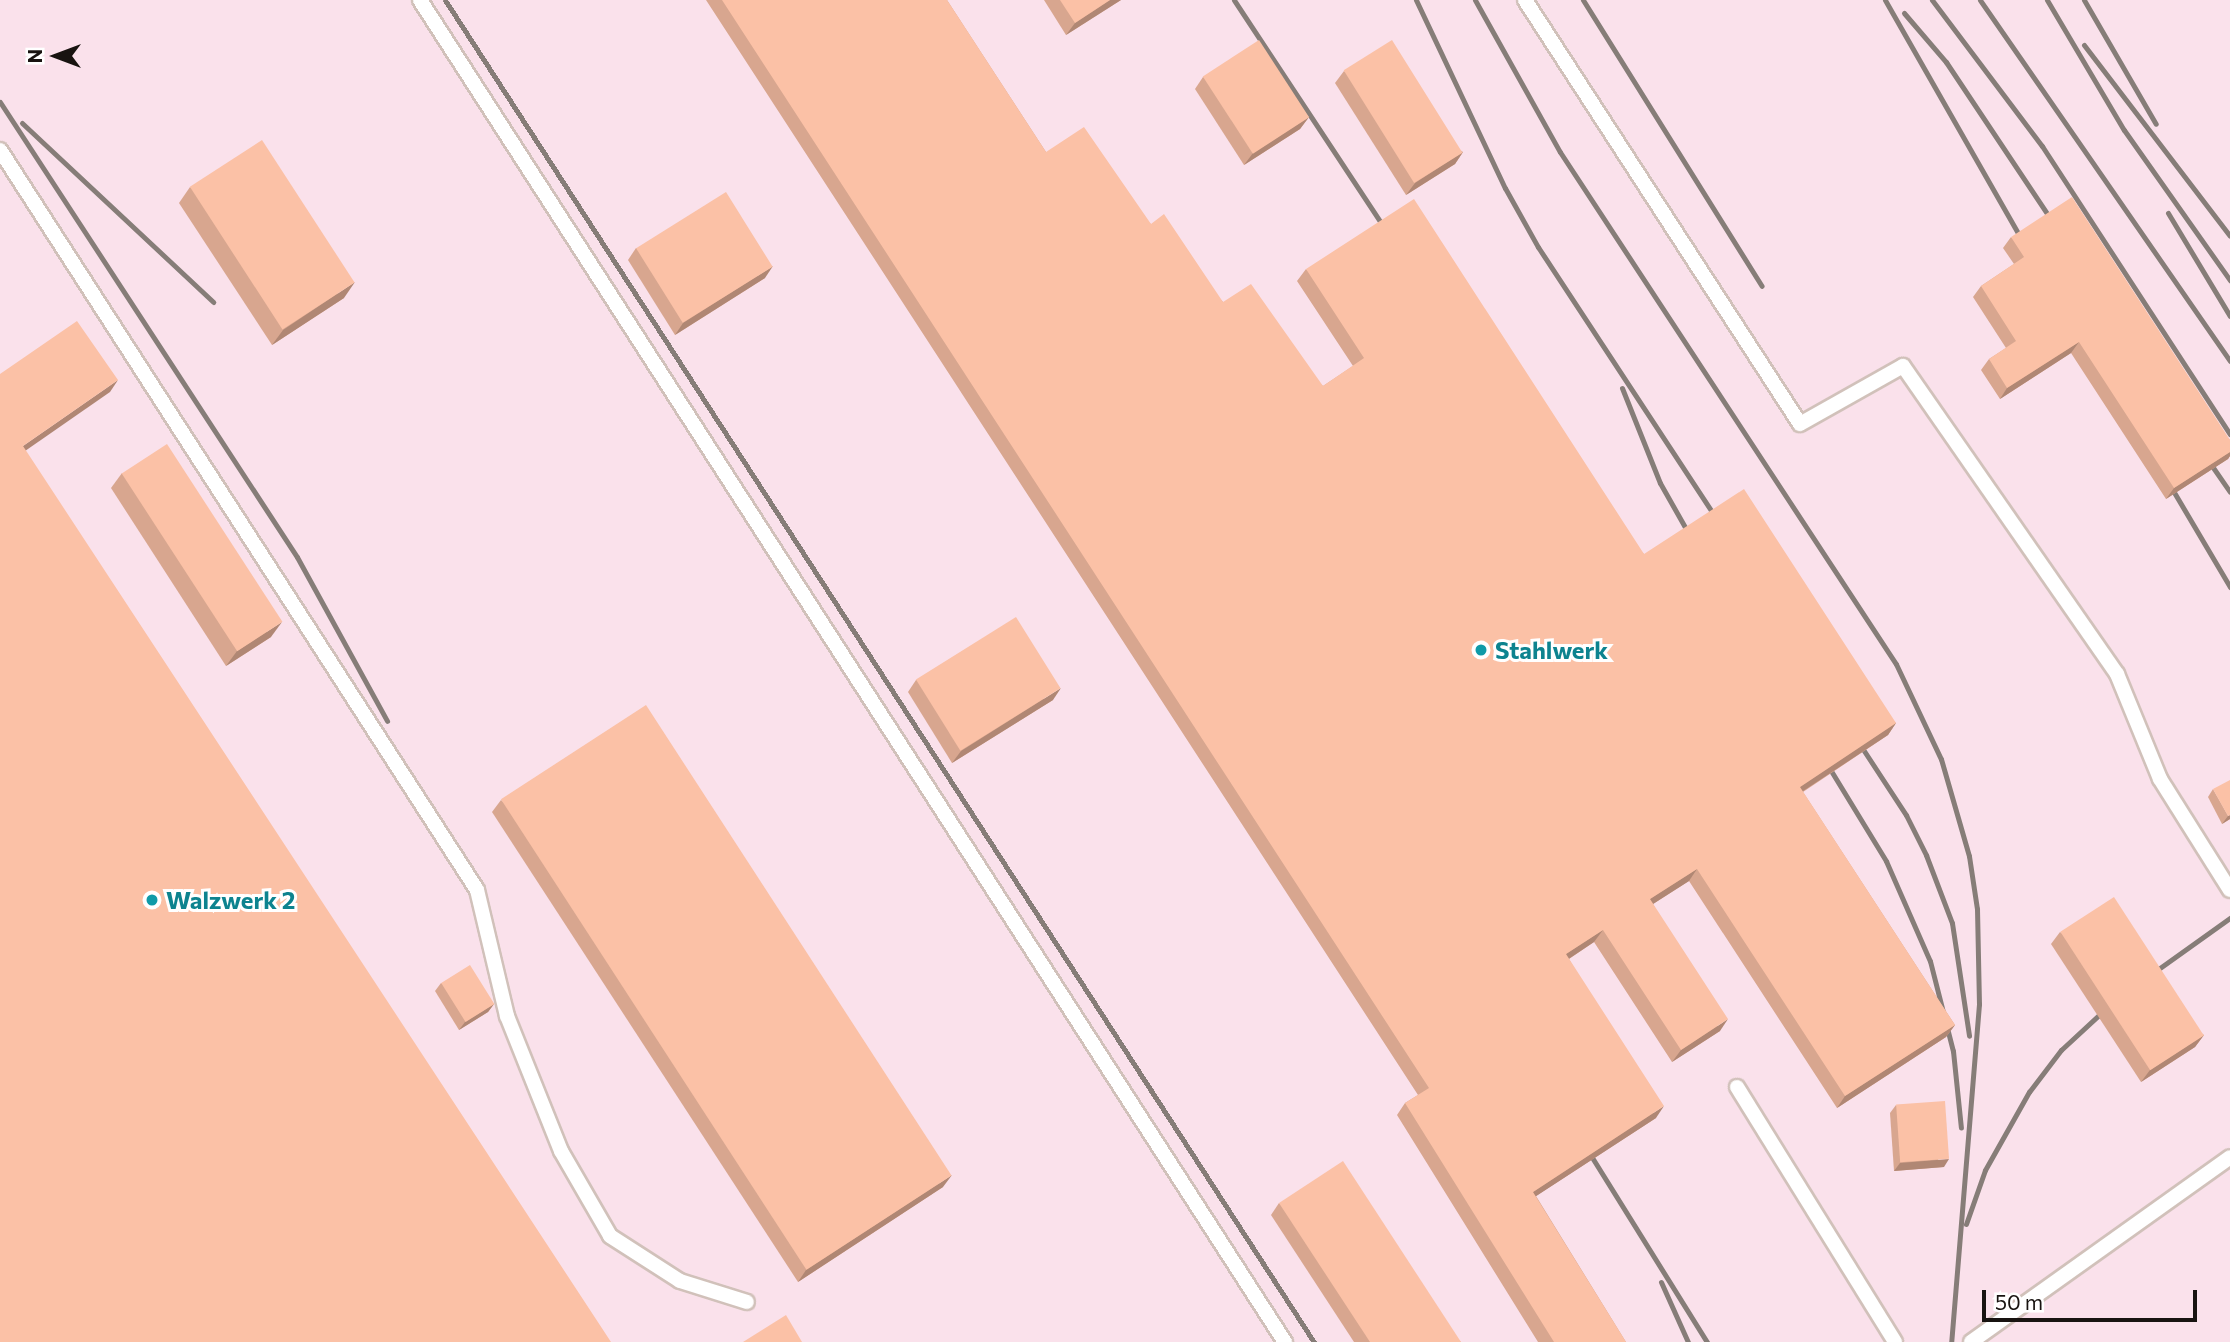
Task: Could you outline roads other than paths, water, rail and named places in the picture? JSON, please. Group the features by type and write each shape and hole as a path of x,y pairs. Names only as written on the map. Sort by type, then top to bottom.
{"lane":[{"path":"420,0 1285,1342"},
{"path":"1525,0 1800,424 1903,366 2117,674 2160,779 2230,890"},
{"path":"0,150 477,890 507,1016 561,1151 610,1236 680,1281 747,1302"},
{"path":"1737,1087 1895,1342"},
{"path":"1977,1340 2230,1157"}],"railway":[{"path":"445,0 1314,1342"},
{"path":"1234,0 1383,226"},
{"path":"1416,0 1505,188 1538,247 1722,527"},
{"path":"1475,0 1560,152 1896,664 1941,759 1969,856 1977,909 1979,1004 1951,1342"},
{"path":"1583,0 1762,286"},
{"path":"1885,0 2027,249"},
{"path":"1932,0 2042,146 2230,434"},
{"path":"1980,0 2230,361"},
{"path":"2047,0 2124,130 2230,280"},
{"path":"2084,0 2156,124"},
{"path":"1904,13 1946,62 2058,230"},
{"path":"2084,45 2230,236"},
{"path":"0,102 297,557 387,721"},
{"path":"22,123 213,302"},
{"path":"2168,213 2230,316"},
{"path":"1622,388 1660,483 1694,543"},
{"path":"2203,453 2230,492"},
{"path":"2165,477 2230,587"},
{"path":"1853,734 1906,815 1926,855 1952,923 1969,1036"},
{"path":"1822,756 1886,861 1930,961 1953,1051 1961,1128"},
{"path":"2143,980 2230,918"},
{"path":"1966,1224 1985,1170 2029,1092 2061,1050 2112,1003"},
{"path":"1593,1159 1707,1342"},
{"path":"1661,1282 1688,1342"}],"place":[{"name":"Stahlwerk","path":"1481,650"},
{"name":"Walzwerk 2","path":"152,900"}]}
